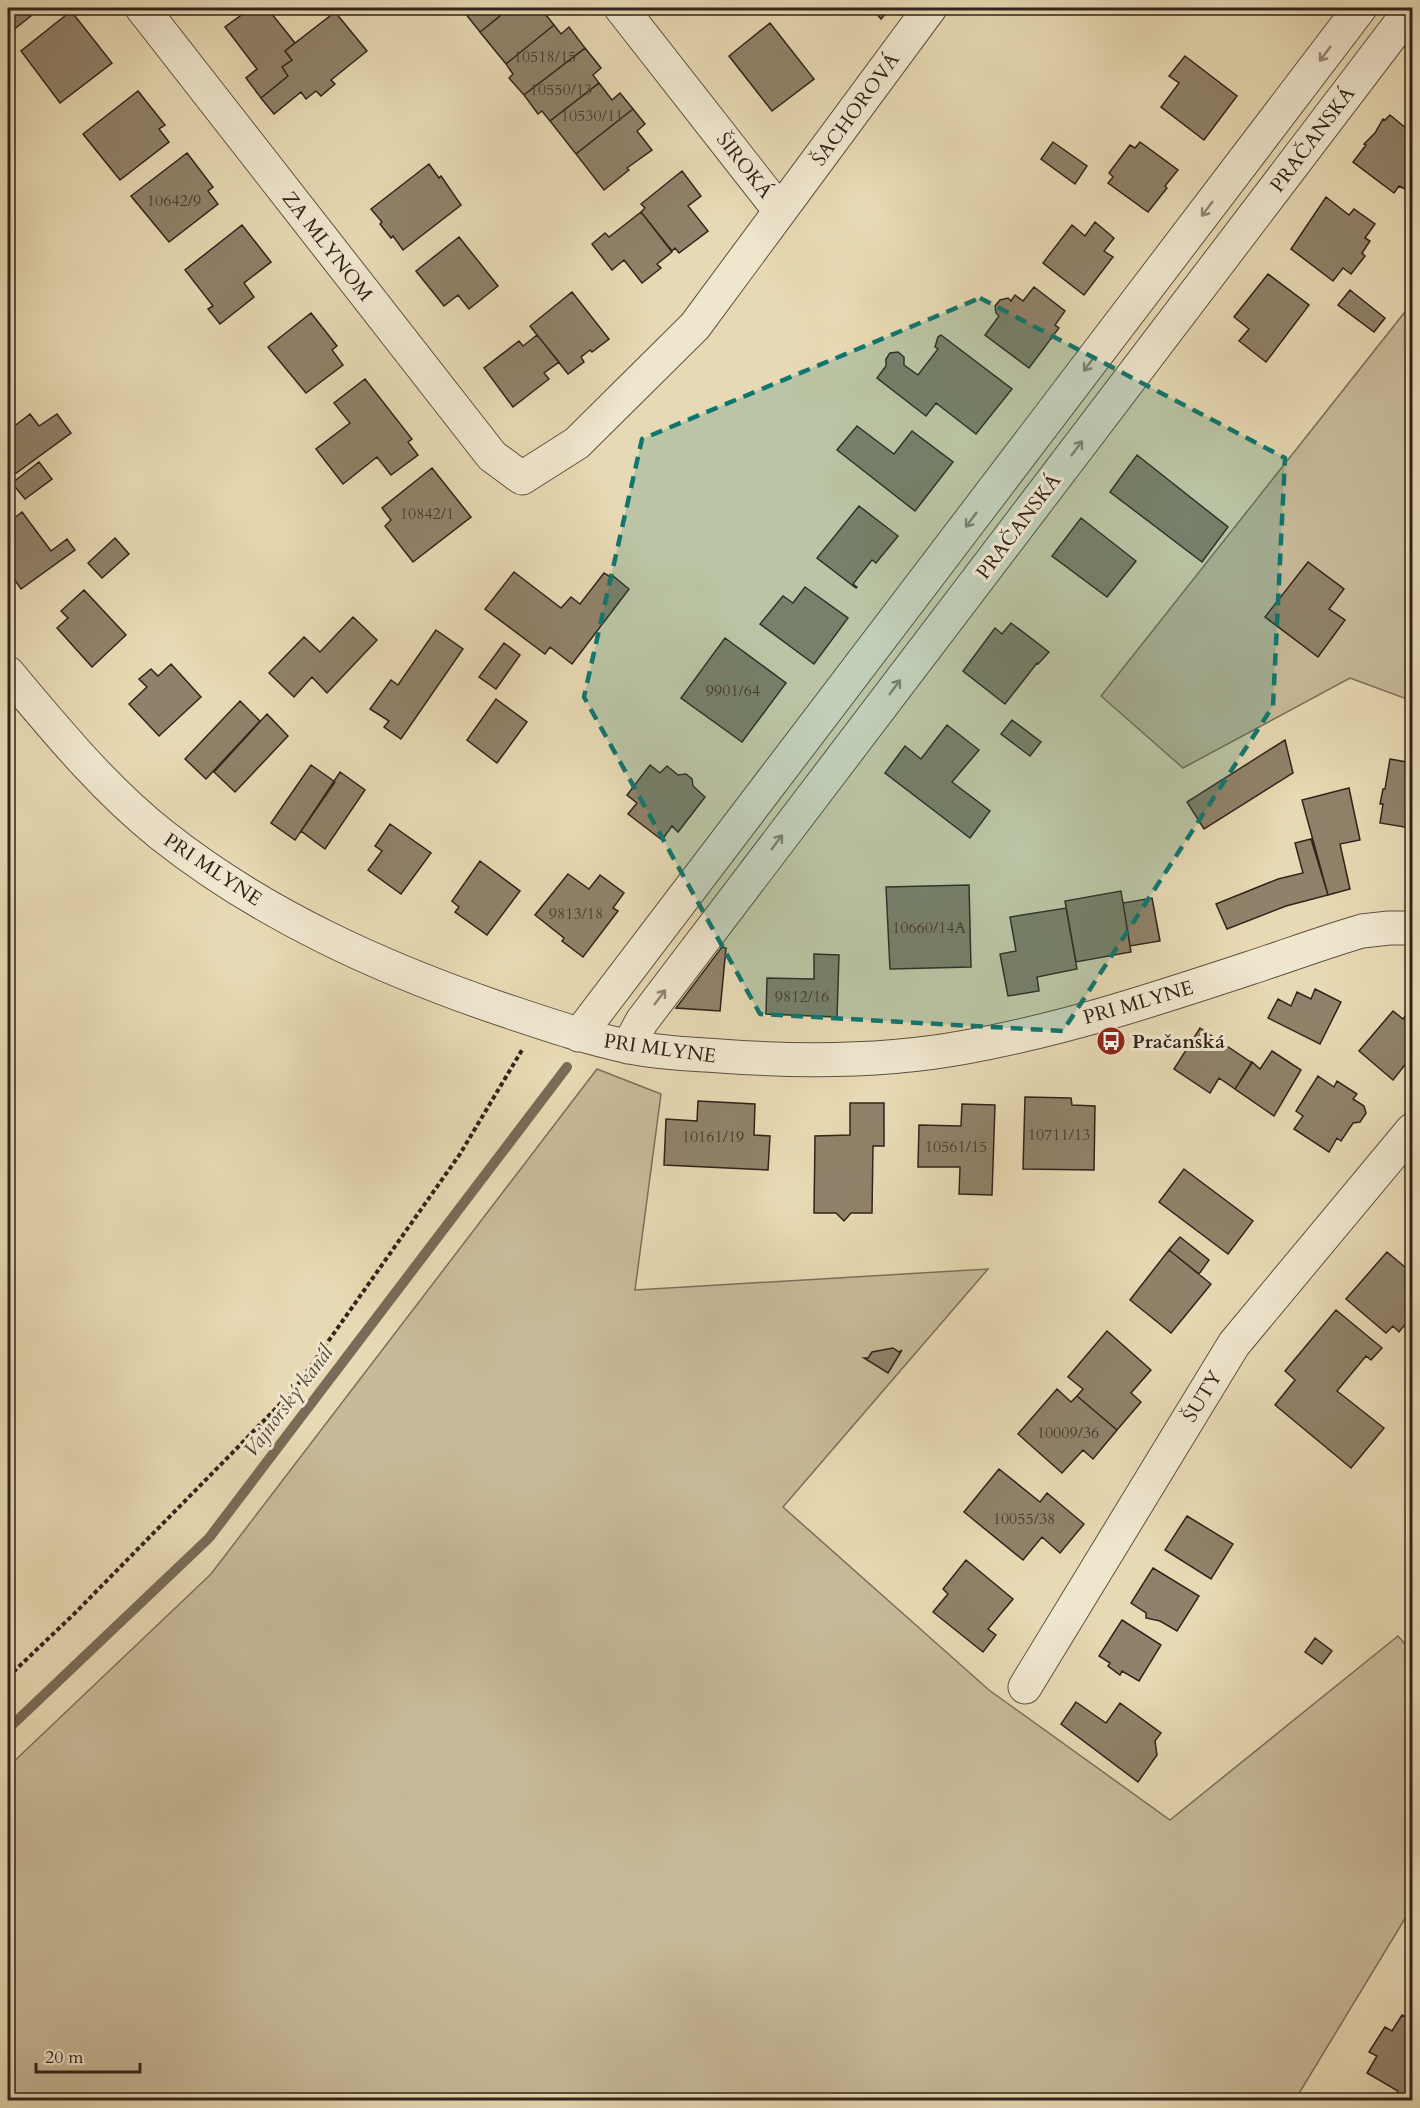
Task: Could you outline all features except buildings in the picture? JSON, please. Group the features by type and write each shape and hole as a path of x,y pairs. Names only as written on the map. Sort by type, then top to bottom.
{"street":[{"name":"ZA MLYNOM","path":"142,8 492,456 522,478"},
{"name":"ŠIROKÁ","path":"522,478 577,444 695,326 780,211 621,8"},
{"name":"ŠACHOROVÁ","path":"780,211 930,8"},
{"name":"PRAČANSKÁ","path":"579,1035 1360,8"},
{"name":"PRAČANSKÁ","path":"628,1047 642,1021 1412,8"},
{"name":"PRI MLYNE","path":"8,673 78,755 132,810 163,836 262,903 310,929 417,980 579,1035 628,1047 660,1052 758,1059 886,1056 964,1048 1024,1035 1139,1004 1362,931 1413,928"},
{"name":"ŠUTY","path":"1025,1687 1234,1344 1413,1130"}],"path":[{"path":"8,1677 74,1614 294,1390 460,1154 539,1022"}],"highlighted area":[{"path":"980,298 1285,458 1273,706 1063,1031 760,1014 584,697 642,439"}],"shaded area":[{"path":"1412,303 1412,701 1350,678 1183,768 1101,696"},
{"path":"597,1069 661,1094 635,1290 988,1269 783,1507 989,1690 1170,1820 1398,1636 1412,1652 1412,1907 1295,2100 8,2100 8,1767 211,1574"}],"waterway":[{"name":"Vajnorský kanál","path":"8,1729 209,1538 567,1067"}],"place":[{"name":"Pračanská","path":"1111,1041"}]}
